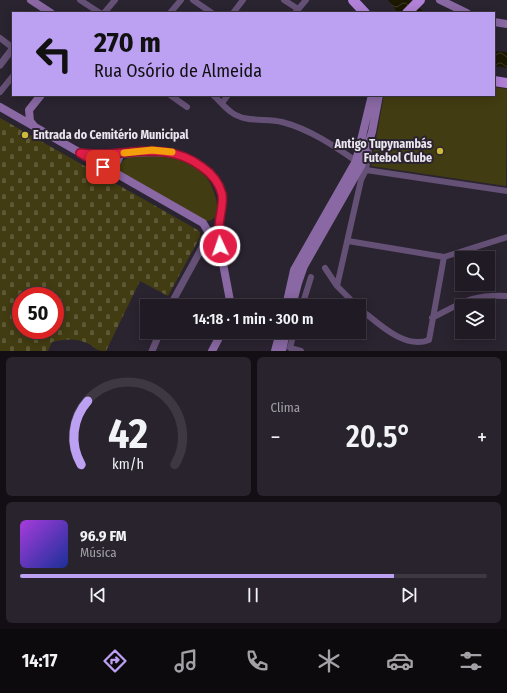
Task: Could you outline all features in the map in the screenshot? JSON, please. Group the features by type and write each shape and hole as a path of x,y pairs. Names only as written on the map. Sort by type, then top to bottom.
{"highway":[{"path":"352,0 364,12"},
{"path":"408,12 420,0"},
{"path":"495,80 507,83"}],"main road":[{"path":"31,0 45,12"},
{"path":"440,0 465,12"},
{"path":"495,22 507,24"},
{"path":"10,113 20,114 29,110 40,96"},
{"path":"361,166 372,96"},
{"path":"288,299 294,270 361,166 372,132 379,96"},
{"path":"0,107 114,174 201,222 210,233 221,254"},
{"path":"29,110 30,121 35,128"},
{"path":"80,153 101,155 146,151 166,151 190,159 211,174 219,186 222,202 219,216 221,254 230,299"},
{"path":"114,174 115,166 122,153"},
{"path":"294,299 301,272 333,208"},
{"path":"201,222 211,223 219,216"},
{"path":"210,233 219,216"},
{"path":"212,351 218,339"},
{"path":"275,351 278,339"},
{"path":"286,339 286,350"}],"street":[{"path":"80,0 98,12"},
{"path":"105,12 115,0"},
{"path":"171,12 181,0"},
{"path":"193,0 211,12"},
{"path":"234,12 243,0"},
{"path":"284,0 297,11 306,0"},
{"path":"0,38 12,47"},
{"path":"0,65 12,49"},
{"path":"0,92 12,77"},
{"path":"171,96 187,107"},
{"path":"214,96 232,113 245,119 269,120 298,127 333,145 361,166 507,191"},
{"path":"222,103 227,96"},
{"path":"337,286 361,180 361,166"},
{"path":"201,222 204,226 205,242"},
{"path":"174,299 210,233"},
{"path":"348,241 444,257 507,237"},
{"path":"366,313 391,332 402,338 420,343 429,340 444,257"},
{"path":"325,268 337,286 350,299"},
{"path":"304,299 311,277"},
{"path":"432,318 476,296 507,296"},
{"path":"152,351 157,339"},
{"path":"291,339 286,350 300,351"}],"green space":[{"name":"Antigo Tupynambás Futebol Clube","path":"495,87 507,89 506,186 371,166 384,96 495,96"},
{"path":"0,118 200,232 200,237 168,296 140,281 106,351 97,350 90,344 83,341 61,340 52,342 48,351 0,351"},
{"path":"165,155 192,166 206,177 213,189 217,204 215,217 210,220 203,221 118,171 118,164 123,160 134,156"}],"water":[{"path":"388,0 410,0 424,12 397,12"},
{"path":"495,51 507,52 507,68 495,66"}],"slow traffic":[{"path":"124,153 152,150 172,152"}],"place":[{"name":"Entrada do Cemitério Municipal","path":"25,135"},
{"name":"Antigo Tupynambás Futebol Clube","path":"440,151"}],"route":[{"path":"103,167 80,153 101,155 146,151 166,151 190,159 199,164 211,174 219,186 222,194 219,228 220,246"}]}
